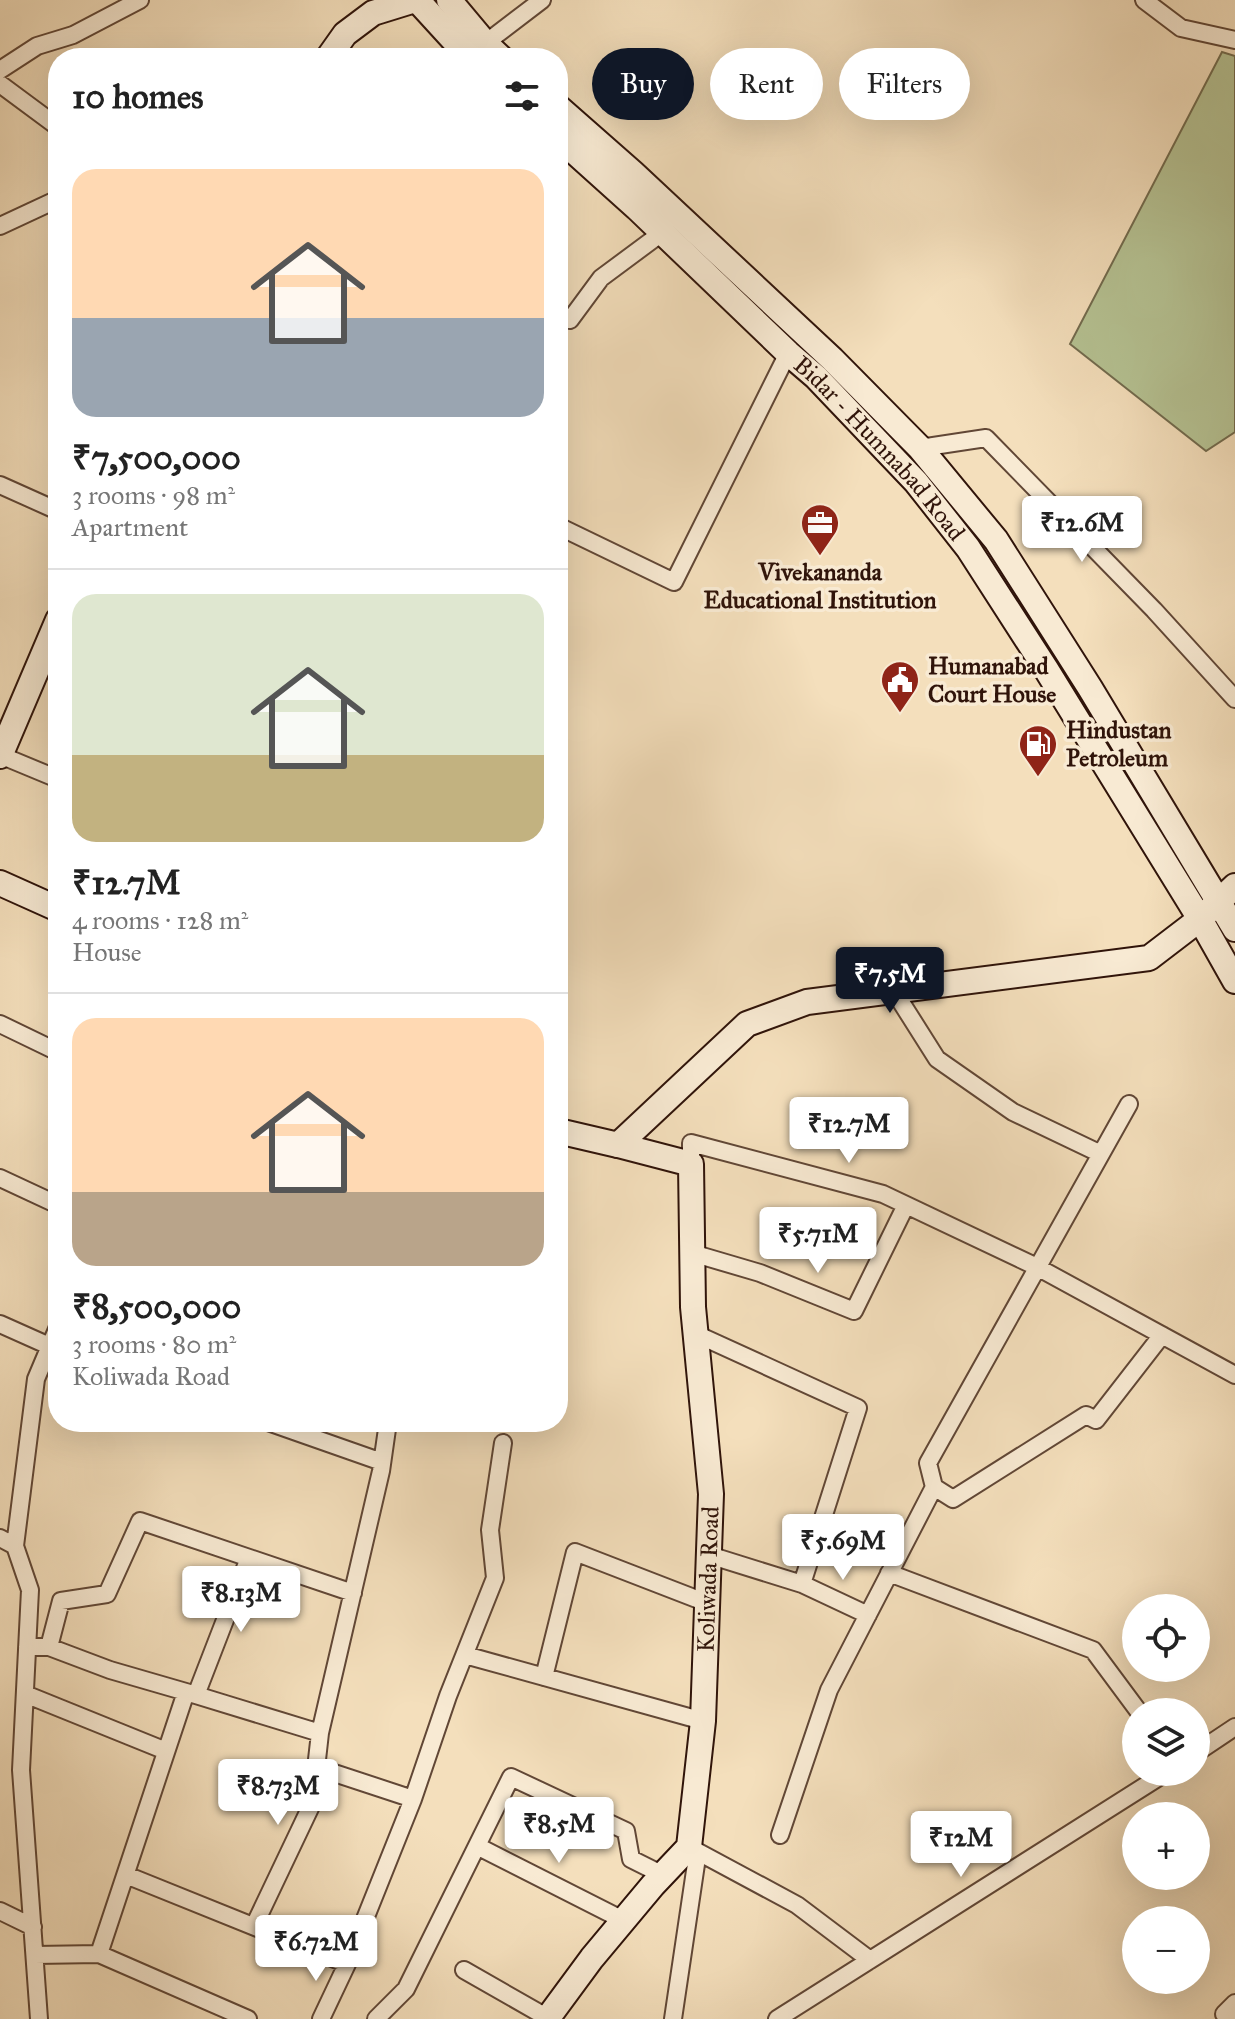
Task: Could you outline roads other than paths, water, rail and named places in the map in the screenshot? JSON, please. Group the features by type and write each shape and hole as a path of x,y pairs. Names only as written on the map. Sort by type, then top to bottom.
{"main road":[{"path":"335,48 371,6 416,0 474,48"},
{"path":"449,0 477,48"},
{"name":"Bidar - Humnabad Road","path":"568,116 832,359 920,448 996,540 1227,893 1235,929"},
{"name":"Bidar - Humnabad Road","path":"568,146 816,377 916,482 968,548 1046,669 1235,981"},
{"path":"0,755 48,643"},
{"path":"0,883 48,905"},
{"path":"618,1145 747,1024 807,1002 1149,958 1200,919 1227,893"},
{"path":"568,1133 691,1164"},
{"name":"Koliwada Road","path":"689,1847 703,1721 711,1494 693,1307 691,1164"},
{"path":"547,2018 623,1920 689,1847"}],"street":[{"path":"0,70 37,46 73,35 140,0"},
{"path":"488,48 542,0"},
{"path":"1144,0 1181,28 1235,40"},
{"path":"0,84 48,120"},
{"path":"0,226 48,204"},
{"path":"568,319 601,278 663,232"},
{"path":"568,531 674,582 788,353"},
{"path":"920,448 986,438 1154,610 1235,699"},
{"path":"0,485 48,507"},
{"path":"0,755 48,775"},
{"path":"894,991 937,1059 1013,1112 1101,1154"},
{"path":"0,1024 48,1047"},
{"path":"780,1835 829,1690 934,1487 928,1463 1129,1104"},
{"path":"691,1164 691,1143 883,1194 1037,1267 1235,1375"},
{"path":"0,1178 48,1200"},
{"path":"692,1253 760,1273 854,1311 906,1205"},
{"path":"0,1324 48,1345"},
{"path":"696,1334 858,1408 802,1584"},
{"path":"934,1487 953,1499 1086,1415 1096,1420 1162,1335"},
{"path":"39,2019 21,1770 30,1590 8,1542 36,1379 48,1358"},
{"path":"296,1432 382,1462"},
{"path":"254,1926 312,1804 320,1733 386,1432"},
{"path":"321,2019 347,1964 413,1799 448,1696 495,1578 490,1530 503,1443"},
{"path":"49,1647 61,1601 107,1594 140,1521 353,1593"},
{"path":"544,1677 575,1552 707,1603"},
{"path":"709,1555 802,1584 868,1615"},
{"path":"99,1954 166,1751 249,1558"},
{"path":"889,1573 1093,1650 1129,1698"},
{"path":"27,1647 49,1647 110,1670 320,1733"},
{"path":"465,1655 703,1721"},
{"path":"25,1694 166,1751"},
{"path":"1210,1744 1235,1727"},
{"path":"316,1767 413,1799"},
{"path":"376,2019 406,1989 511,1777 626,1831 631,1859 663,1875"},
{"path":"777,2019 1145,1786"},
{"path":"477,1846 623,1920"},
{"path":"689,1847 797,1905 870,1960"},
{"path":"673,2019 696,1864 689,1847"},
{"path":"126,1875 347,1964"},
{"path":"0,1911 33,1927"},
{"path":"35,1955 99,1954 248,2019"},
{"path":"464,1970 547,2018"},
{"path":"1229,2019 1224,2014 1235,2003"}],"place":[{"name":"Vivekananda Educational Institution","path":"820,557"},
{"name":"Humanabad Court House","path":"900,714"},
{"name":"Hindustan Petroleum","path":"1038,778"}]}
